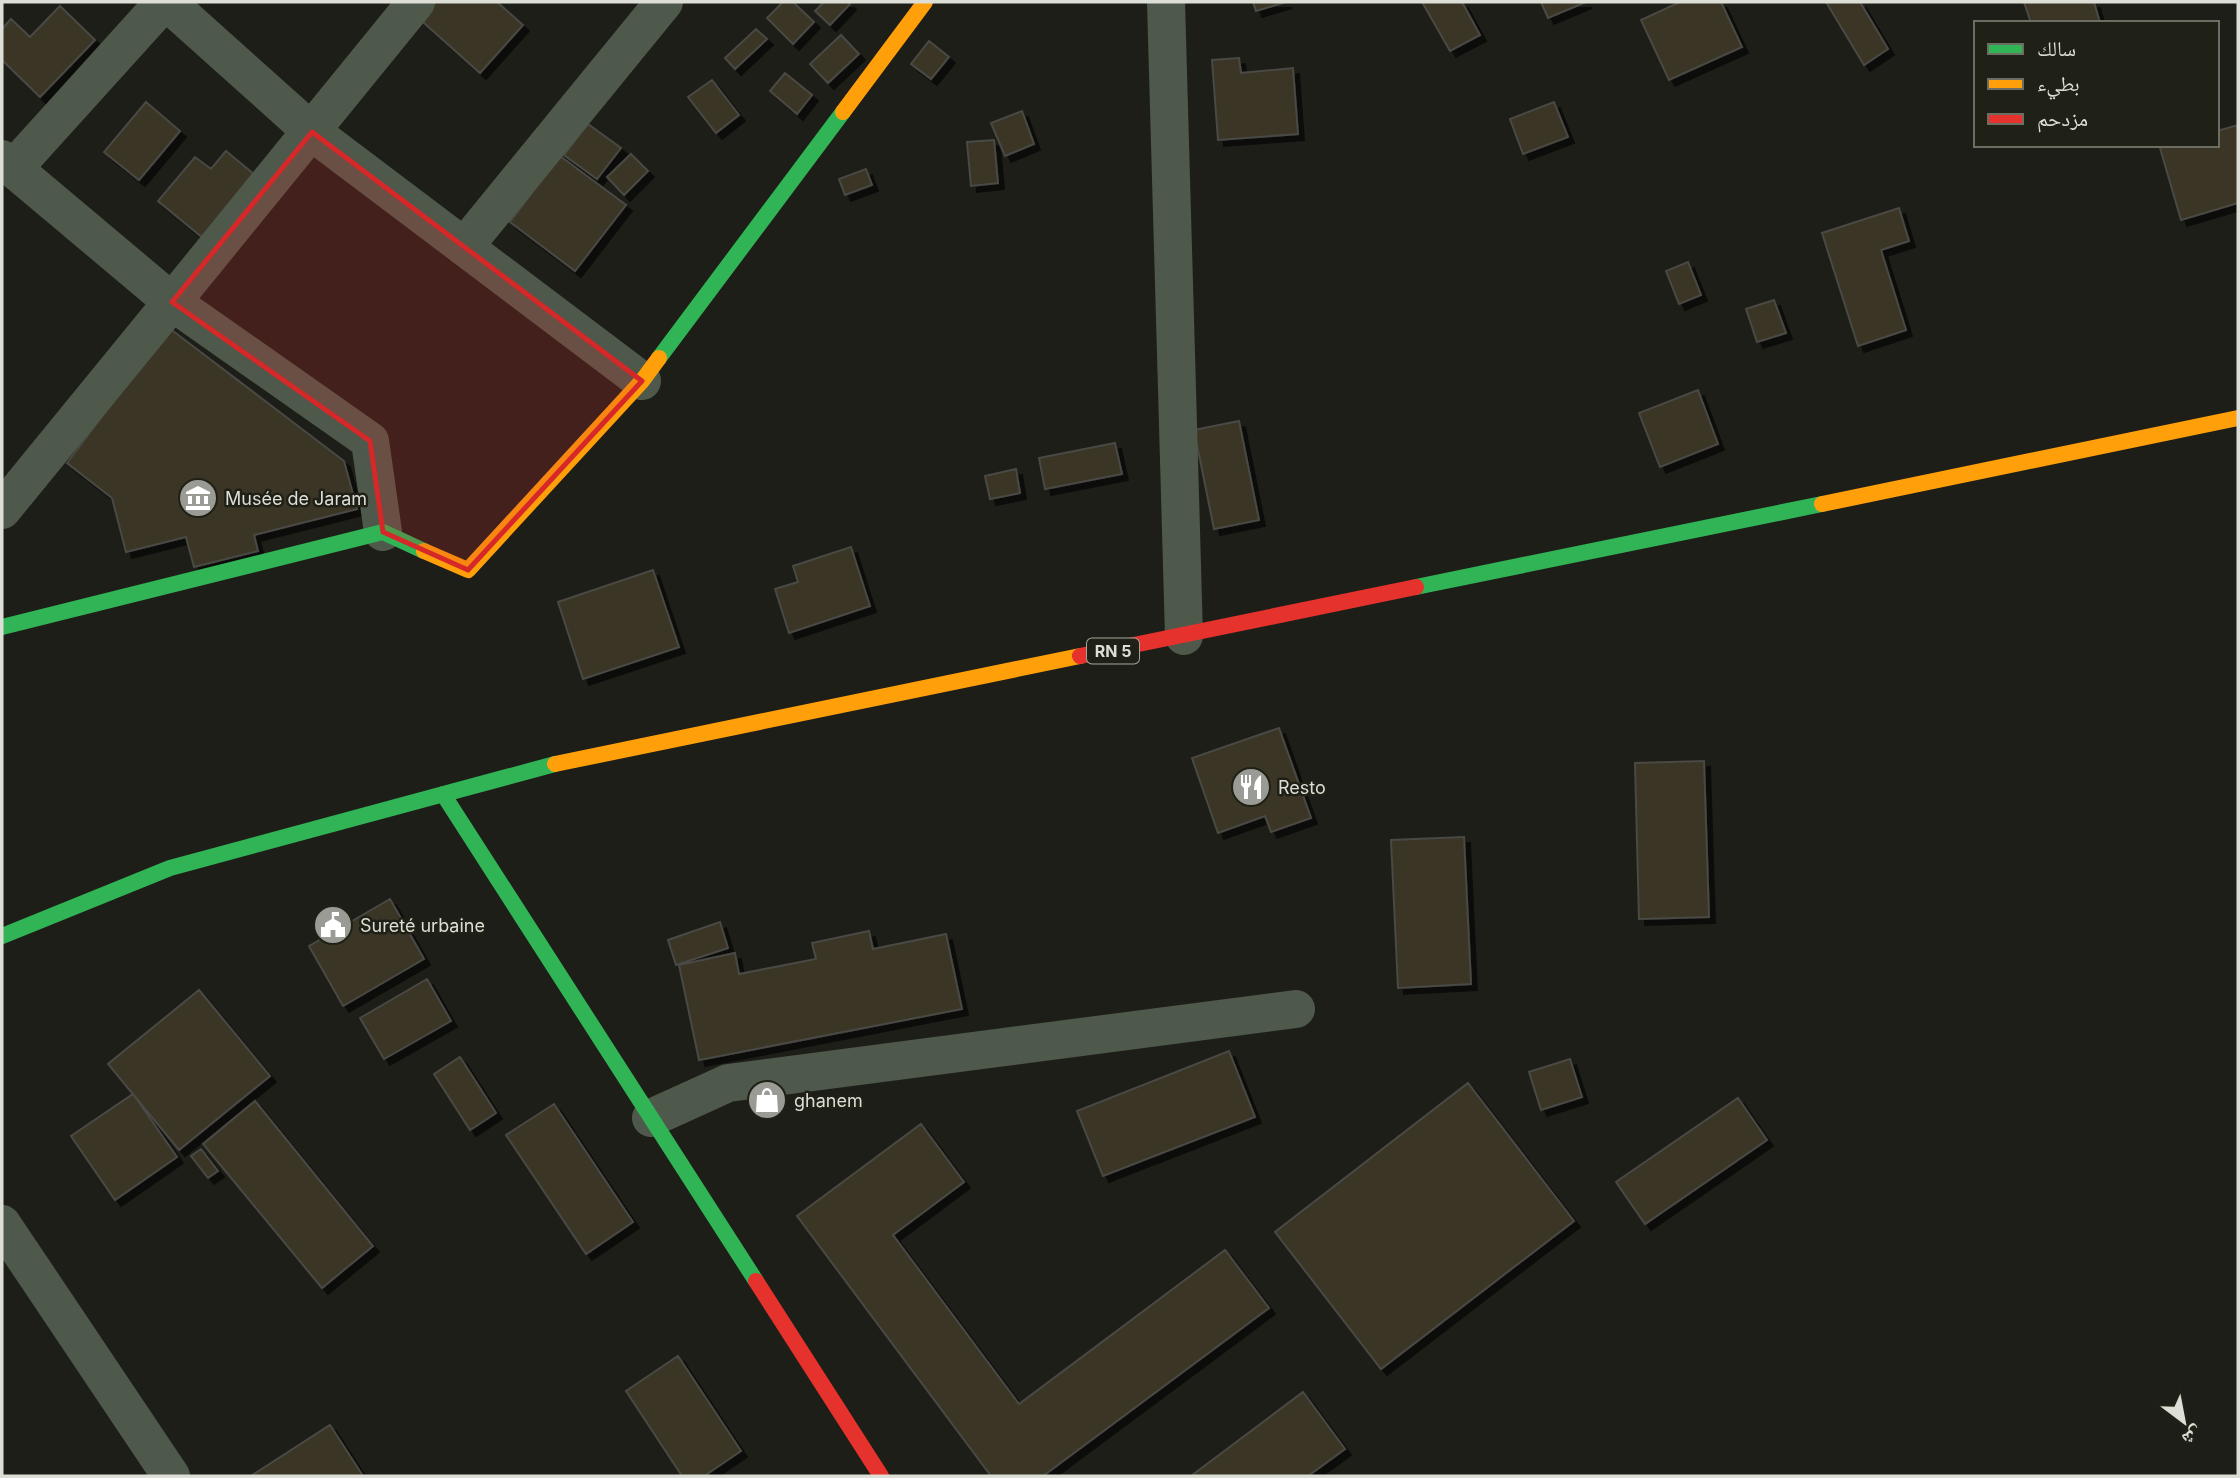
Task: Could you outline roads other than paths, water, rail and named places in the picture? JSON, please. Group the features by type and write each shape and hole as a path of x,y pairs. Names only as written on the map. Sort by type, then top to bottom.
{"main road":[{"path":"2,627 383,532 467,570 642,381 925,2"},
{"name":"RN 5","path":"2,936 170,869 523,771 2238,418"},
{"path":"443,794 881,1476"}],"street":[{"path":"383,532 370,441 172,302 8,164 166,2 312,132 642,381"},
{"path":"2,510 416,2"},
{"path":"464,247 664,2"},
{"path":"1166,2 1184,636"},
{"path":"652,1118 728,1083 1296,1009"},
{"path":"2,1224 13,1263 172,1476"}],"place":[{"name":"Musée de Jaram","path":"198,498"},
{"name":"Resto","path":"1251,787"},
{"name":"Sureté urbaine","path":"333,925"},
{"name":"ghanem","path":"767,1100"}]}
